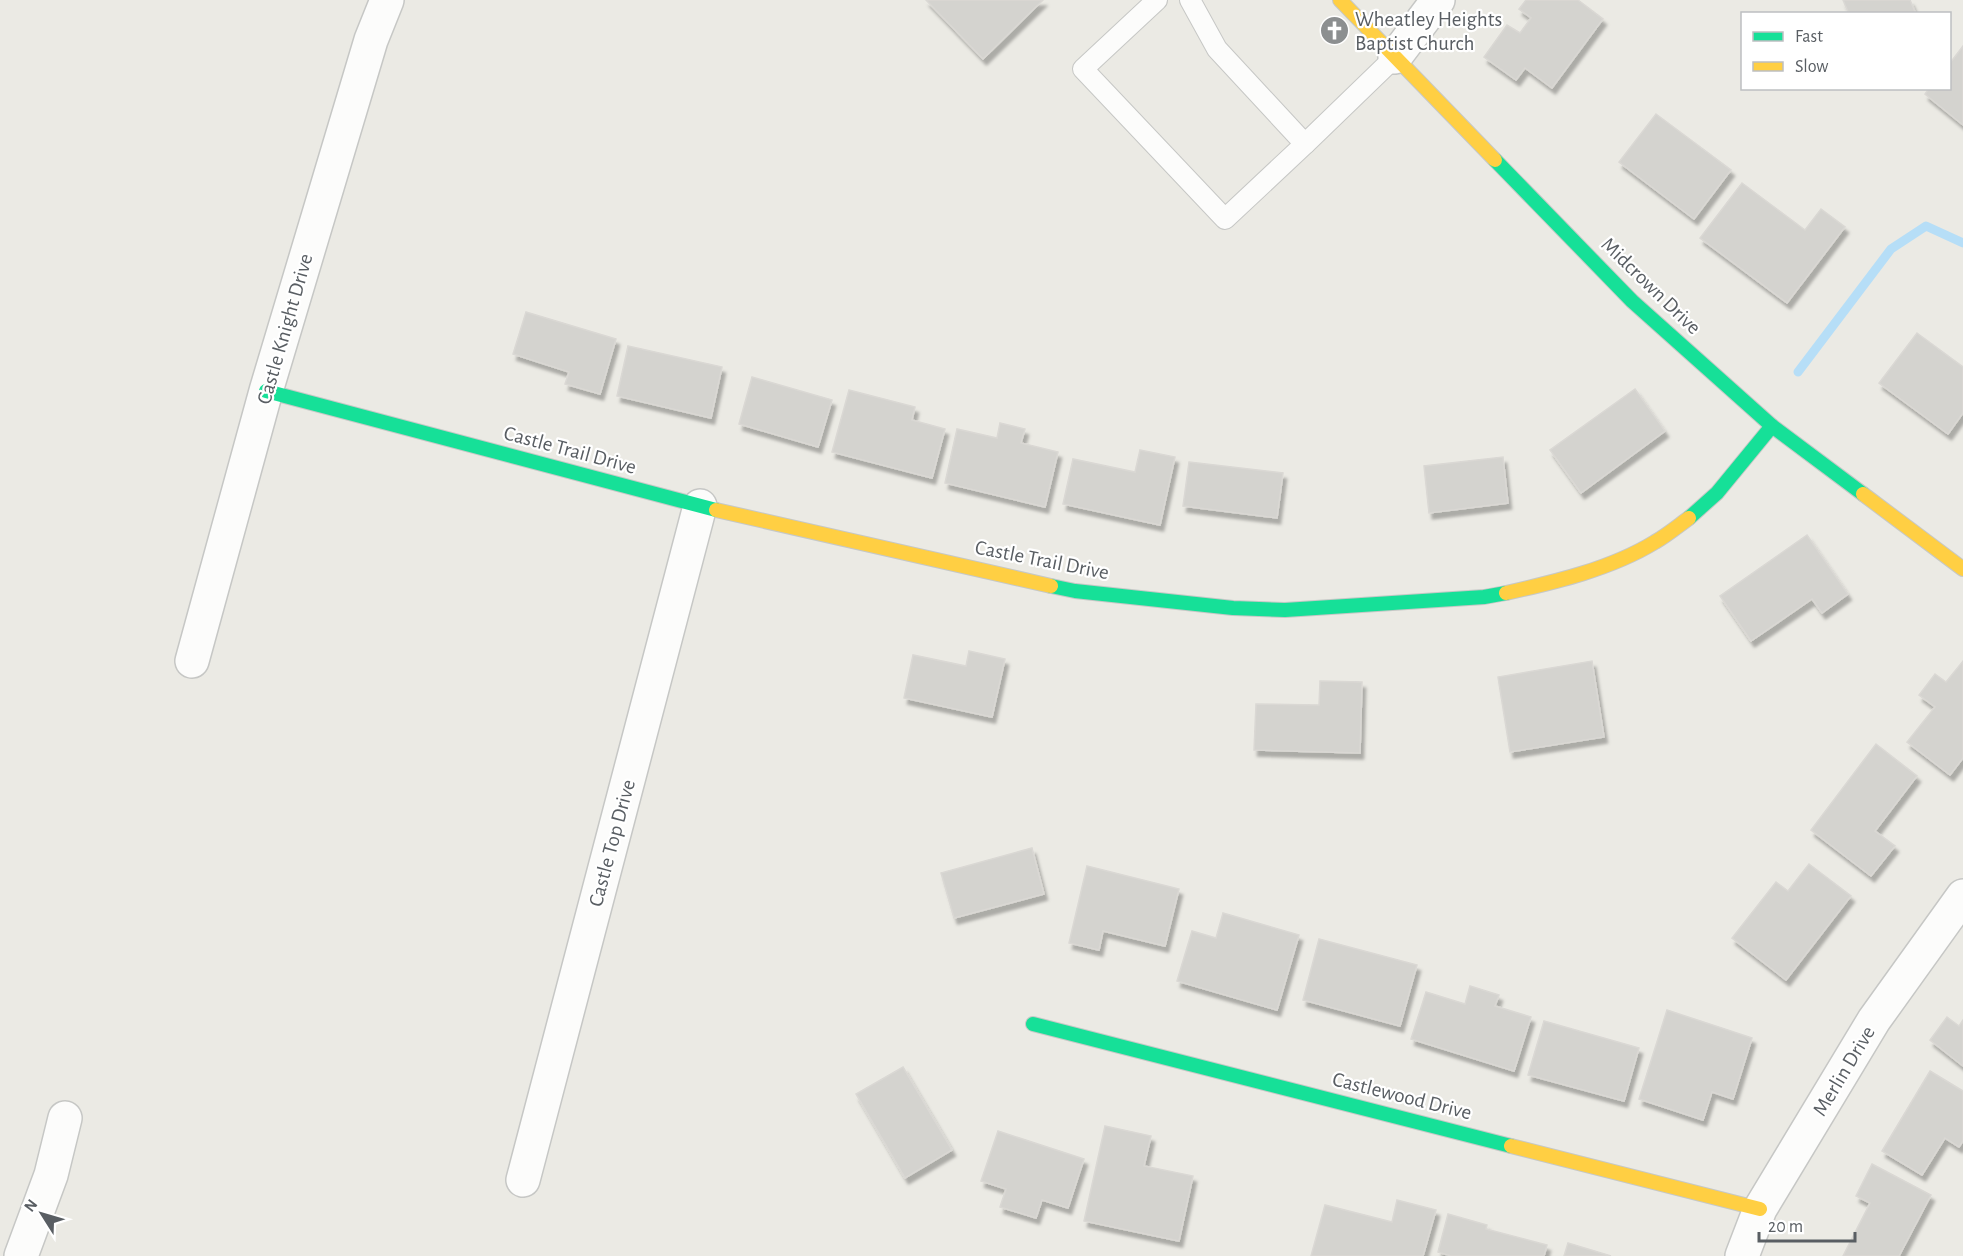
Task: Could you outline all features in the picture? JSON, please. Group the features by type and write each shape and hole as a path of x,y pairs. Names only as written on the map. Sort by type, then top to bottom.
{"street":[{"name":"Castle Knight Drive","path":"192,661 266,391 371,40 387,0"},
{"name":"Midcrown Drive","path":"1340,0 1632,301 1772,426 1963,569"},
{"path":"1395,57 1438,0"},
{"name":"Castle Trail Drive","path":"266,391 700,506 1076,591 1233,608 1285,610 1484,597 1542,585 1599,567 1654,543 1696,513 1717,493 1772,426"},
{"name":"Castle Top Drive","path":"523,1180 700,506"},
{"name":"Merlin Drive","path":"1742,1256 1760,1209 1874,1020 1963,896"},
{"name":"Castlewood Drive","path":"1033,1024 1760,1209"},
{"path":"21,1256 51,1175 65,1118"}],"lane":[{"path":"1157,0 1083,69 1225,219 1395,57"},
{"path":"1190,0 1217,49 1305,144"}],"building":[{"path":"926,0 1043,0 983,59"},
{"path":"1526,0 1578,0 1603,19 1552,88 1525,68 1516,80 1484,57 1507,25 1520,33 1531,18 1519,9"},
{"path":"1843,0 1910,0 1915,12 1848,12"},
{"path":"1963,46 1963,125 1925,94 1928,90 1951,90 1951,62"},
{"path":"1656,114 1731,170 1694,219 1619,162"},
{"path":"1742,183 1805,230 1821,209 1845,227 1787,303 1700,238"},
{"path":"526,312 616,339 600,394 565,384 569,372 513,354"},
{"path":"1917,333 1963,367 1963,413 1948,434 1879,383"},
{"path":"628,346 722,367 711,418 617,396"},
{"path":"752,377 832,400 818,447 739,424"},
{"path":"1635,389 1665,431 1581,493 1550,450"},
{"path":"849,390 915,407 912,420 945,429 932,478 832,452"},
{"path":"1000,423 1025,429 1021,443 1058,452 1045,507 945,483 957,429 997,438"},
{"path":"1140,450 1175,457 1160,525 1063,504 1073,459 1135,472"},
{"path":"1503,457 1508,503 1429,513 1424,466"},
{"path":"1189,462 1283,473 1277,518 1183,506"},
{"path":"1807,535 1848,594 1822,613 1812,599 1751,641 1720,596"},
{"path":"969,651 1005,659 992,717 904,698 913,655 966,666"},
{"path":"1592,661 1604,737 1510,752 1498,677"},
{"path":"1963,661 1963,758 1950,775 1907,742 1935,707 1919,695 1935,674 1946,682"},
{"path":"1320,681 1362,682 1360,753 1254,750 1256,704 1319,705"},
{"path":"1876,744 1917,776 1875,831 1895,846 1871,876 1811,830"},
{"path":"1032,848 1044,894 954,918 941,873"},
{"path":"1809,864 1851,896 1786,980 1732,938 1776,882 1788,891"},
{"path":"1087,866 1179,889 1165,946 1103,931 1099,950 1069,943"},
{"path":"1223,913 1299,935 1277,1010 1177,981 1192,931 1216,938"},
{"path":"1319,939 1417,965 1400,1026 1303,1000"},
{"path":"1470,986 1499,995 1495,1006 1531,1017 1514,1071 1411,1039 1426,992 1465,1004"},
{"path":"1667,1010 1752,1038 1733,1099 1712,1092 1703,1120 1639,1099"},
{"path":"1947,1017 1959,1026 1963,1020 1963,1066 1930,1040"},
{"path":"1544,1021 1639,1048 1624,1101 1528,1075"},
{"path":"903,1067 952,1150 905,1178 856,1094"},
{"path":"1930,1071 1963,1091 1963,1141 1959,1147 1945,1138 1922,1175 1882,1151"},
{"path":"1105,1126 1151,1136 1144,1166 1193,1176 1179,1241 1084,1221"},
{"path":"998,1131 1084,1159 1068,1208 1042,1200 1036,1218 1000,1207 1006,1189 981,1181"},
{"path":"1872,1164 1931,1195 1899,1256 1843,1256 1870,1203 1856,1196"},
{"path":"1397,1200 1436,1210 1423,1256 1311,1256 1325,1205 1392,1222"},
{"path":"1448,1214 1487,1225 1486,1229 1547,1245 1544,1256 1451,1256 1438,1252"},
{"path":"1568,1243 1611,1256 1564,1256"}],"waterway":[{"path":"1798,372 1891,249 1926,226 1963,243"}],"traffic: fast":[{"path":"1495,160 1632,301 1772,426 1863,494"},
{"path":"266,391 716,510"},
{"path":"1689,518 1717,493 1772,426"},
{"path":"1051,586 1075,591 1233,608 1285,610 1484,597 1506,593"},
{"path":"1033,1024 1511,1146"}],"traffic: slow":[{"path":"1340,0 1495,160"},
{"path":"1863,494 1963,569"},
{"path":"716,510 1051,586"},
{"path":"1506,593 1563,579 1620,560 1655,542 1689,518"},
{"path":"1511,1146 1760,1209"}],"place":[{"name":"Wheatley Heights Baptist Church","path":"1334,31"}]}
